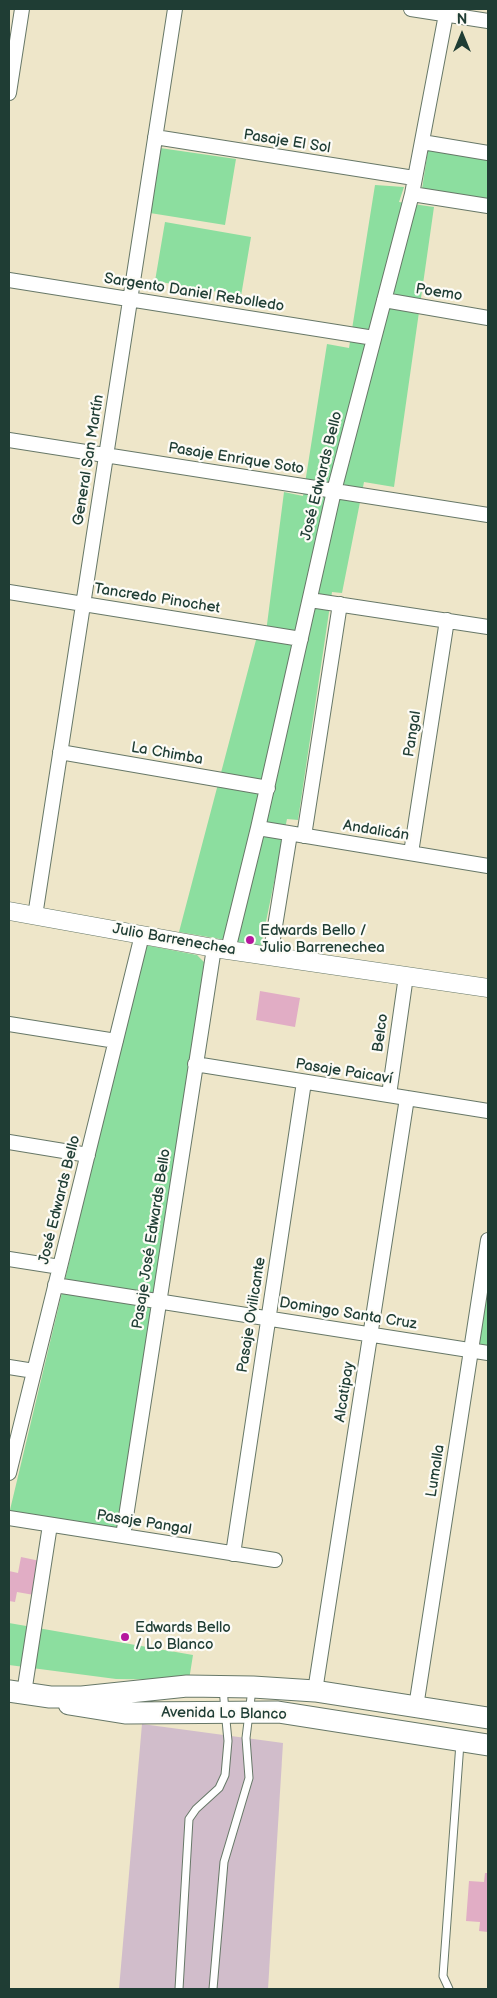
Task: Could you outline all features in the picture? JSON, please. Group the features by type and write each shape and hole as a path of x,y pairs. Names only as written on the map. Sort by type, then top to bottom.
{"main road":[{"name":"Avenida Lo Blanco","path":"16,1692 50,1697 82,1697 187,1686 253,1687 315,1691 488,1718"},
{"name":"Avenida Lo Blanco","path":"50,1697 71,1705 126,1713 278,1712 488,1745"}],"street":[{"path":"9,93 22,9"},
{"name":"General San Martín","path":"35,916 175,9"},
{"path":"411,9 447,12 488,21"},
{"name":"José Edwards Bello","path":"221,949 258,828 334,491 412,194 447,12"},
{"name":"Pasaje El Sol","path":"155,137 414,178"},
{"path":"422,142 488,153"},
{"path":"412,194 488,206"},
{"name":"Sargento Daniel Rebolledo","path":"9,280 374,338"},
{"name":"Poemo","path":"384,300 488,318"},
{"name":"Pasaje Enrique Soto","path":"9,440 488,515"},
{"name":"Tancredo Pinochet","path":"9,592 301,639"},
{"path":"310,600 488,627"},
{"path":"304,836 340,604"},
{"name":"Pangal","path":"411,853 447,620"},
{"name":"La Chimba","path":"60,752 268,788"},
{"name":"Andalicán","path":"258,828 488,866"},
{"path":"270,957 290,834"},
{"name":"Julio Barrenechea","path":"9,911 270,957 488,988"},
{"name":"José Edwards Bello","path":"9,1473 142,935"},
{"name":"Pasaje José Edwards Bello","path":"123,1536 194,1064 221,949"},
{"name":"Belco","path":"388,1095 406,976"},
{"path":"9,1024 116,1041"},
{"name":"Pasaje Paicaví","path":"194,1064 488,1111"},
{"name":"Pasaje Ovilicante","path":"233,1554 304,1082"},
{"name":"Alcatipay","path":"315,1691 407,1098"},
{"path":"9,1142 88,1154"},
{"name":"Lumalla","path":"416,1707 488,1240"},
{"path":"9,1259 60,1267"},
{"name":"Domingo Santa Cruz","path":"55,1285 488,1353"},
{"path":"9,1367 34,1371"},
{"name":"Pasaje Pangal","path":"9,1518 275,1560"},
{"path":"16,1692 50,1525"}],"lane":[{"path":"179,1989 189,1819 196,1809 220,1788 225,1775 228,1741 223,1686"},
{"path":"213,1989 224,1862 250,1778 246,1738 248,1712 253,1687"},
{"path":"450,1989 444,1976 461,1740"}],"shaded area":[{"path":"142,1724 283,1743 268,1989 119,1989"}],"green space":[{"path":"160,148 236,159 225,225 150,213"},
{"path":"428,150 488,159 488,199 422,189"},
{"path":"375,185 404,187 399,202 434,207 394,487 364,482 342,593 332,592 298,820 287,819 261,946 179,932 256,640 265,640 284,492 303,496 327,344 349,348"},
{"path":"165,222 251,237 241,296 155,281"},
{"path":"145,945 197,955 204,962 122,1531 9,1514"},
{"path":"488,1271 488,1346 476,1344"},
{"path":"9,1623 193,1655 189,1680 116,1679 9,1665"}],"building":[{"path":"260,991 300,998 295,1027 256,1020"},
{"path":"21,1557 40,1561 34,1595 17,1592 15,1602 9,1601 9,1571 18,1573"},
{"path":"485,1873 488,1873 488,1932 479,1931 480,1922 466,1921 469,1881 484,1882"}],"place":[{"name":"Edwards Bello / Julio Barrenechea","path":"250,940"},
{"name":"Edwards Bello / Lo Blanco","path":"125,1637"}]}
